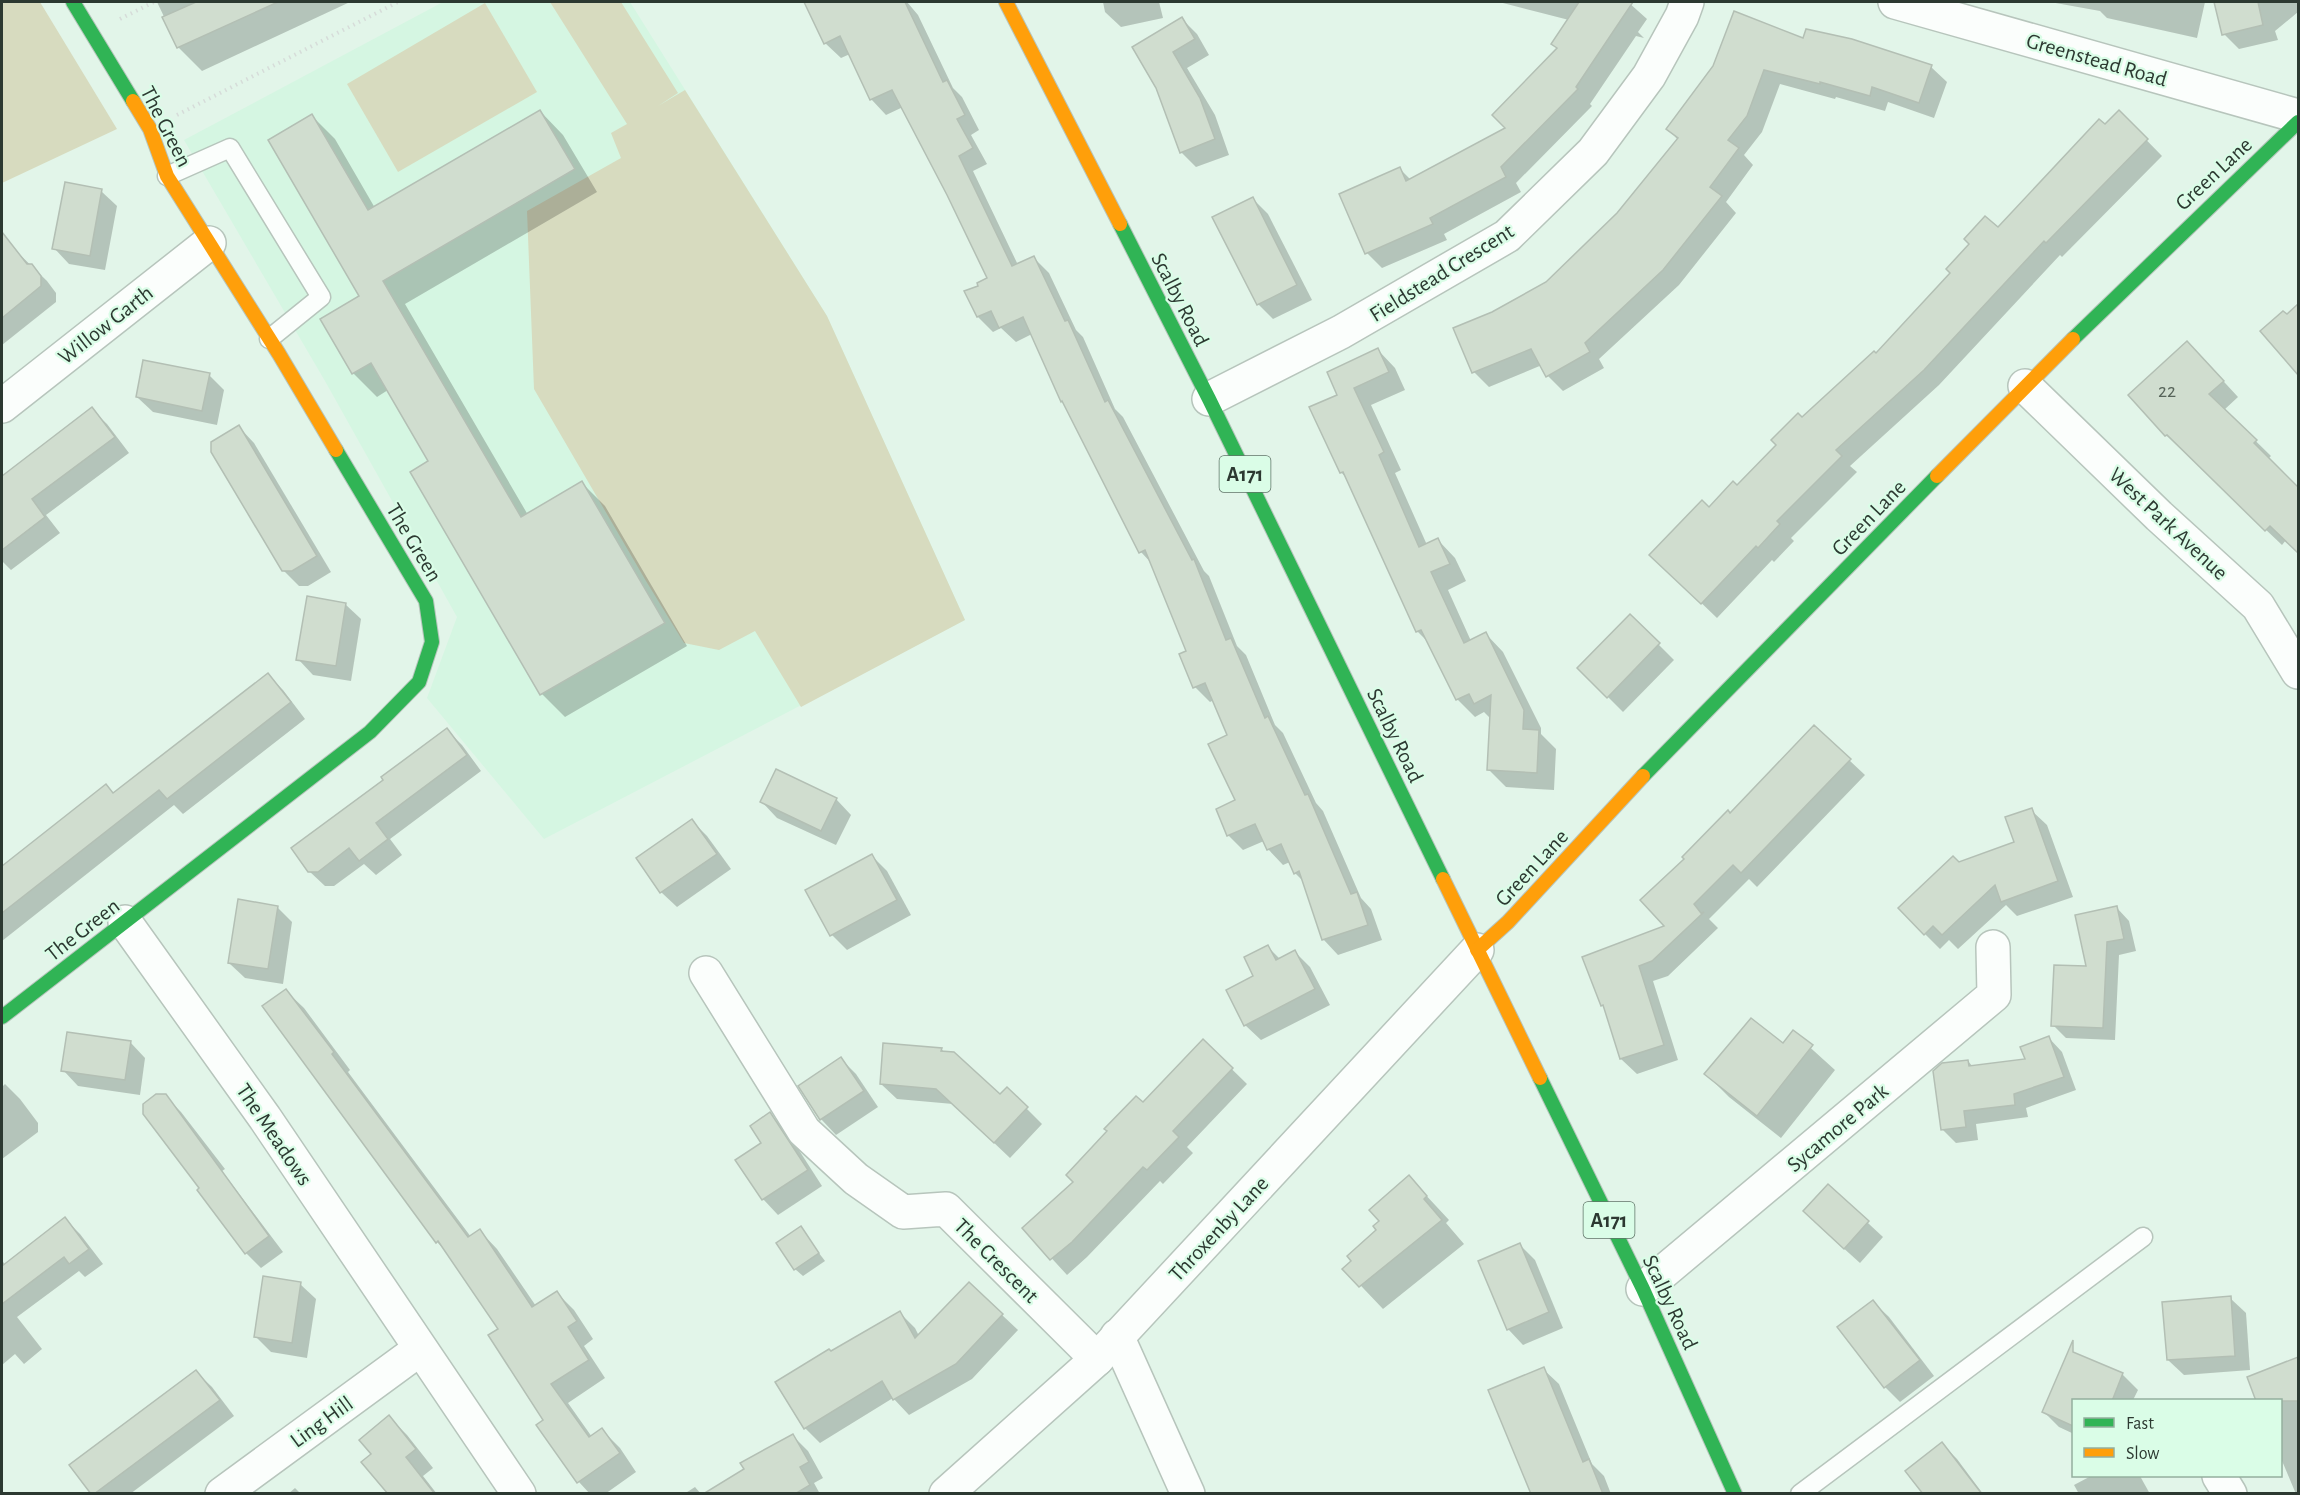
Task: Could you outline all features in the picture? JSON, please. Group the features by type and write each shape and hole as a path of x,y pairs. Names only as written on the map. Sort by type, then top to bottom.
{"main road":[{"name":"The Green","path":"2,1017 370,732 419,682 432,642 426,602 269,339 167,176 150,129 73,2"},
{"name":"Scalby Road","path":"1006,2 1209,399 1643,1289 1735,1494"},
{"name":"Green Lane","path":"1477,950 1508,922 1654,765 2025,386 2298,122"}],"street":[{"name":"Fieldstead Crescent","path":"1209,399 1341,332 1507,236 1593,152 1649,76 1682,16 1687,2"},
{"name":"Greenstead Road","path":"1895,2 2298,116"},
{"name":"Willow Garth","path":"2,406 208,243"},
{"name":"West Park Avenue","path":"2025,386 2159,516 2258,606 2298,672"},
{"name":"The Meadows","path":"125,922 266,1118 519,1494"},
{"name":"Sycamore Park","path":"1643,1289 1999,1007 1993,947"},
{"name":"Throxenby Lane","path":"946,1494 1107,1347 1477,950"},
{"name":"The Crescent","path":"706,973 804,1131 856,1179 903,1212 946,1209 1107,1347"},
{"path":"1107,1347 1188,1494"},
{"name":"Ling Hill","path":"222,1494 420,1349"},
{"path":"2220,1477 2230,1494"}],"lane":[{"path":"167,176 230,148 321,297 269,339"},
{"path":"1800,1494 2143,1237"}],"path":[{"path":"150,129 398,2"}],"shaded area":[{"path":"2,2 40,2 117,129 2,183"},
{"path":"443,2 630,2 827,316 965,620 544,839 427,698 457,617 325,381 184,140"},
{"path":"550,2 621,2 678,93 658,106 685,90 827,316 965,620 801,707 755,631 719,650 684,643 534,389 527,211 621,158 611,133 627,124"},
{"path":"485,3 537,92 398,172 347,84"}],"building":[{"path":"196,2 278,2 177,48 162,17"},
{"path":"804,2 905,2 943,82 947,80 965,115 957,119 973,148 959,156 1012,266 1034,256 1065,321 1068,320 1105,402 1108,400 1192,560 1194,559 1226,640 1231,638 1265,718 1268,716 1305,795 1308,794 1351,894 1357,892 1368,925 1322,940 1299,871 1294,874 1281,844 1267,850 1255,824 1227,836 1216,809 1235,800 1208,744 1227,735 1205,683 1193,688 1179,654 1186,651 1145,550 1139,553 1061,402 1023,317 999,328 991,311 977,317 964,291 978,286 977,283 987,278 892,90 870,100 840,36 824,44"},
{"path":"1579,2 1633,2 1576,87 1578,89 1501,167 1506,177 1430,218 1433,224 1365,254 1339,194 1400,167 1406,181 1505,128 1492,115 1557,48 1551,44"},
{"path":"2214,2 2258,2 2263,25 2222,35"},
{"path":"1734,11 1803,38 1806,29 1852,39 1932,65 1919,103 1872,87 1870,96 1764,70 1747,116 1728,140 1739,148 1710,187 1722,196 1663,270 1585,343 1590,352 1546,377 1531,349 1472,373 1453,328 1492,312 1546,282 1617,213 1678,138 1666,129 1713,66"},
{"path":"1182,17 1195,39 1173,52 1200,98 1215,139 1180,153 1156,88 1132,47"},
{"path":"540,110 575,169 383,281 521,517 582,481 665,623 540,695 410,472 428,461 371,363 352,374 320,319 359,296 268,140 312,114 368,210"},
{"path":"2119,110 2148,139 2046,243 2044,241 1924,370 1836,450 1842,456 1777,521 1780,524 1758,548 1756,546 1701,604 1649,555 1702,500 1709,507 1733,481 1737,485 1776,445 1771,440 1798,413 1802,417 1874,351 1876,353 1950,273 1946,269 1969,244 1964,239 1985,216 1998,227 2099,119 2105,124"},
{"path":"65,182 102,189 90,256 52,249"},
{"path":"1253,197 1297,285 1257,305 1212,217"},
{"path":"2,232 27,264 32,264 41,276 41,286 2,318"},
{"path":"2298,304 2298,375 2260,331 2283,311 2287,314"},
{"path":"2187,341 2224,381 2209,394 2257,440 2254,443 2298,487 2298,553 2270,526 2265,531 2167,435 2165,436 2128,395"},
{"path":"1378,348 1389,372 1354,388 1384,452 1379,455 1419,547 1438,538 1450,564 1431,572 1464,643 1486,632 1524,710 1523,729 1539,730 1537,773 1487,770 1491,695 1474,704 1469,694 1456,700 1421,630 1416,632 1343,472 1340,473 1309,407 1337,395 1327,372"},
{"path":"143,360 210,373 202,411 136,397"},
{"path":"92,407 115,437 32,499 45,517 2,550 2,476"},
{"path":"239,425 317,556 292,571 282,571 211,452 211,442"},
{"path":"307,596 346,603 336,666 296,660"},
{"path":"1630,614 1660,643 1607,698 1577,668"},
{"path":"268,673 291,702 167,799 159,790 2,913 2,866 106,784 113,793"},
{"path":"1814,725 1851,759 1741,873 1733,865 1694,904 1701,913 1704,912 1652,961 1639,966 1664,1045 1620,1059 1603,1005 1601,1006 1582,957 1664,926 1640,900 1684,859 1682,857 1728,810 1730,813"},
{"path":"447,728 467,755 376,823 388,839 359,861 349,848 318,872 308,872 291,848 383,780 381,777"},
{"path":"776,769 837,798 821,831 760,802"},
{"path":"2032,808 2058,881 2001,902 1995,885 1942,935 1933,926 1924,935 1898,908 1953,856 1959,862 2014,842 2005,817"},
{"path":"692,819 717,854 660,893 636,858"},
{"path":"872,854 897,900 830,936 805,890"},
{"path":"238,899 278,906 268,969 228,963"},
{"path":"2117,906 2124,939 2107,942 2103,1028 2051,1026 2054,965 2086,966 2075,915"},
{"path":"1268,945 1276,960 1295,950 1315,989 1244,1026 1226,990 1253,976 1244,957"},
{"path":"286,989 468,1237 480,1229 532,1307 557,1291 577,1321 568,1327 589,1360 551,1384 589,1437 602,1428 620,1453 577,1483 536,1425 543,1420 488,1335 498,1329 438,1241 436,1243 262,1006"},
{"path":"1751,1018 1783,1043 1793,1030 1813,1045 1757,1116 1704,1074"},
{"path":"67,1032 131,1041 125,1080 61,1071"},
{"path":"2049,1036 2064,1077 2014,1094 2015,1105 1964,1111 1966,1127 1941,1130 1933,1071 1942,1063 1968,1060 1969,1066 2025,1059 2020,1047"},
{"path":"1203,1039 1233,1068 1173,1131 1179,1137 1147,1170 1143,1167 1072,1242 1050,1260 1022,1228 1073,1182 1066,1175 1107,1131 1104,1129 1136,1096 1143,1102"},
{"path":"883,1043 942,1048 941,1051 954,1052 1000,1094 1007,1087 1028,1107 994,1143 936,1089 880,1084"},
{"path":"841,1057 864,1091 820,1120 798,1086"},
{"path":"156,1094 166,1094 269,1236 245,1254 143,1114 143,1104"},
{"path":"770,1112 808,1170 762,1200 735,1160 761,1143 750,1126"},
{"path":"1409,1175 1427,1196 1424,1199 1442,1220 1359,1287 1342,1269 1351,1261 1347,1256 1376,1230 1373,1226 1379,1221 1369,1210"},
{"path":"1828,1184 1869,1221 1844,1249 1803,1211"},
{"path":"65,1217 89,1249 69,1264 64,1257 2,1304 2,1266"},
{"path":"801,1226 819,1253 794,1270 776,1243"},
{"path":"1520,1243 1549,1312 1507,1330 1478,1261"},
{"path":"263,1276 301,1282 292,1343 254,1337"},
{"path":"969,1282 1003,1314 956,1364 893,1400 882,1381 804,1429 775,1382 829,1349 831,1351 900,1311 915,1338"},
{"path":"2231,1296 2235,1356 2167,1360 2162,1302"},
{"path":"1873,1300 1920,1360 1884,1388 1837,1327"},
{"path":"2073,1340 2073,1352 2123,1373 2113,1399 2072,1399 2072,1426 2042,1412"},
{"path":"2298,1357 2298,1401 2255,1399 2247,1377"},
{"path":"1544,1367 1583,1462 1589,1459 1603,1494 1531,1494 1488,1390"},
{"path":"196,1370 220,1400 91,1494 69,1465"},
{"path":"389,1415 416,1449 406,1457 435,1494 388,1494 361,1462 371,1454 359,1440"},
{"path":"793,1434 809,1462 800,1467 810,1485 795,1494 703,1494 744,1469 740,1463"},
{"path":"1942,1442 1982,1494 1923,1494 1905,1471"}],"traffic: fast":[{"path":"73,2 133,101"},
{"path":"2073,339 2298,122"},
{"path":"1120,224 1209,399 1443,879"},
{"path":"2,1017 370,732 419,682 432,642 426,601 336,450"},
{"path":"1643,776 1937,476"},
{"path":"1540,1078 1643,1289 1735,1494"}],"traffic: slow":[{"path":"1006,2 1120,224"},
{"path":"133,101 150,129 167,176 279,354 336,450"},
{"path":"1937,476 2073,339"},
{"path":"1477,950 1508,922 1643,776"},
{"path":"1443,879 1540,1078"}]}
